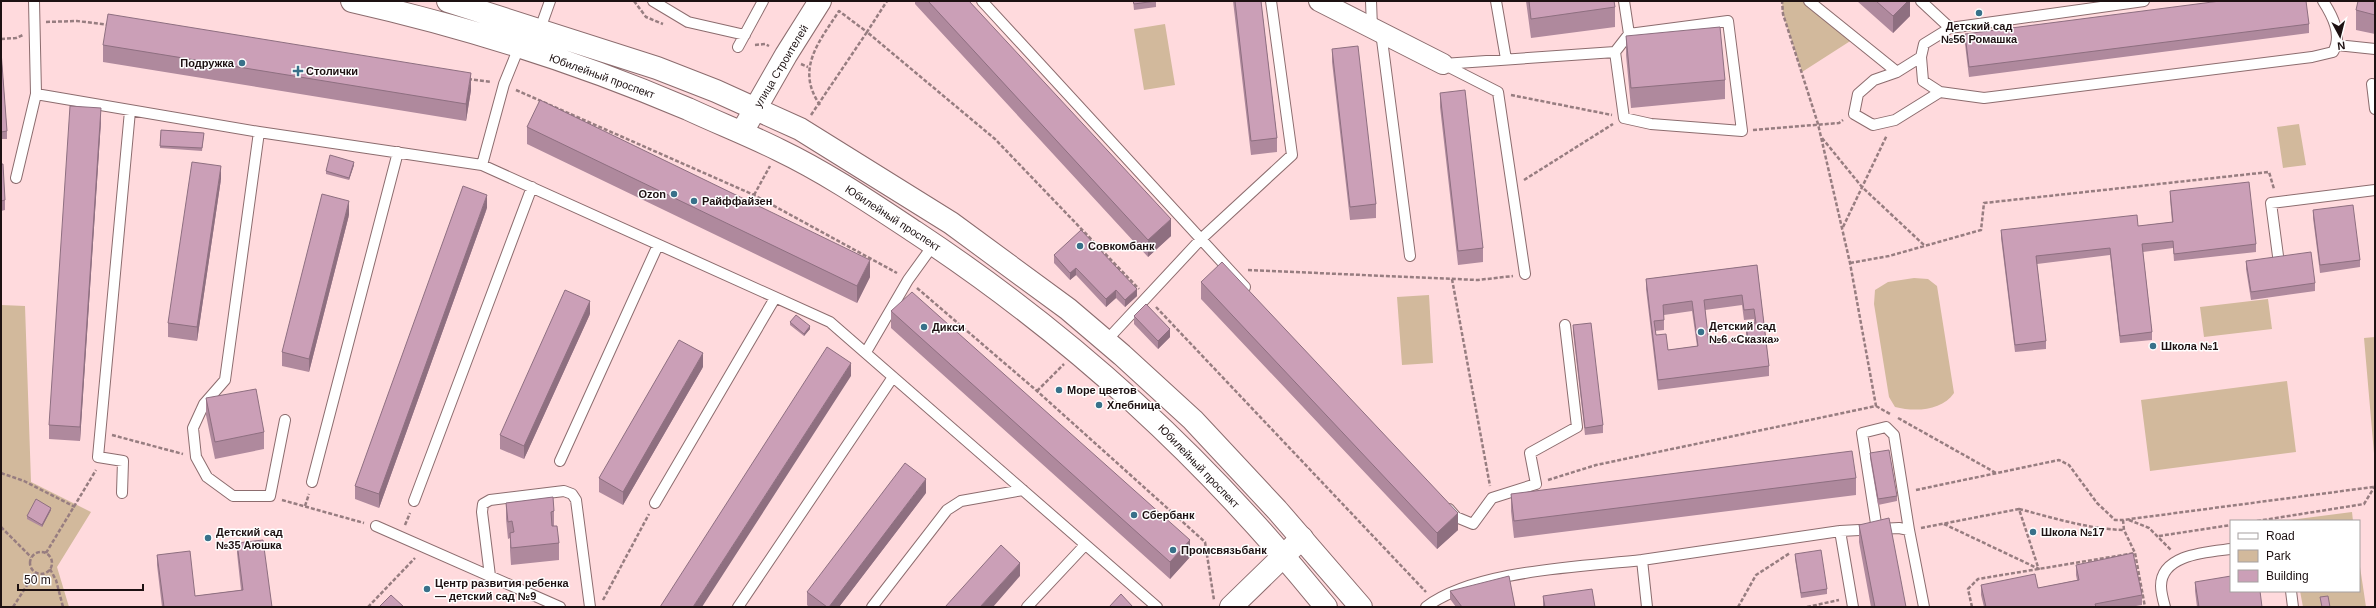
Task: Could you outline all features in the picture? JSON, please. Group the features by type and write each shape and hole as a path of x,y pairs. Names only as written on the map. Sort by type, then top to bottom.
{"main road":[{"name":"Юбилейный проспект","path":"352,1 401,12 519,47 649,93 742,132 782,151 856,193 934,244 1052,330 1103,373 1185,449 1284,555 1326,607"},
{"path":"448,1 540,29 657,68 755,109 800,129 951,223 1068,309 1106,341 1193,420 1302,538 1361,607"},
{"name":"улица Строителей","path":"742,132 820,1"},
{"path":"1224,605 1302,538"}],"street":[{"path":"1319,1 1443,64"}],"lane":[{"path":"16,178 36,94 34,1"},
{"path":"540,29 550,1"},
{"path":"654,1 688,22 745,35"},
{"path":"738,47 763,1"},
{"path":"982,1 1250,292"},
{"path":"1106,341 1201,239 1292,156 1272,1"},
{"path":"1371,1 1410,256"},
{"path":"1496,1 1506,59"},
{"path":"1624,1 1629,34"},
{"path":"1809,1 1897,72"},
{"path":"1921,1 1950,28"},
{"path":"2144,1 1950,28 1924,44 1922,56 1924,81 1940,92 1984,98 2312,57 2333,52 2338,45 2337,32 2331,14 2323,1"},
{"path":"1443,64 1614,52 1629,34 1728,21 1742,131 1652,124 1624,118 1614,52"},
{"path":"2338,45 2375,49"},
{"path":"482,165 504,84 519,47"},
{"path":"1922,56 1897,72 1874,80 1858,94 1854,114 1873,125 1894,120 1940,92"},
{"path":"1443,64 1498,92 1525,274"},
{"path":"2372,84 2375,108"},
{"path":"36,94 259,132 482,165 830,322 1157,607"},
{"path":"122,493 123,461 98,457 130,111"},
{"path":"259,132 225,380 204,404 193,428 196,457 207,477 233,496 270,496 285,420"},
{"path":"312,482 398,152"},
{"path":"414,501 532,187"},
{"path":"2278,256 2271,203 2375,190"},
{"path":"866,352 908,280 934,244"},
{"path":"560,461 658,245"},
{"path":"654,503 775,298"},
{"path":"1440,499 1456,517 1473,524 1492,498 1536,484 1530,453 1577,427 1566,324"},
{"path":"738,607 893,377"},
{"path":"1877,530 1862,433 1886,427 1894,436 1909,530 1924,607"},
{"path":"872,607 947,510 961,502 1023,490"},
{"path":"490,576 482,512 483,504 490,500 564,491 572,494 576,500 590,607"},
{"path":"376,526 560,607"},
{"path":"1430,604 1476,584 1507,576 1642,560 1840,531 1899,528 1909,530"},
{"path":"1840,531 1853,602"},
{"path":"1027,607 1086,545"},
{"path":"2165,607 2161,584 2170,565 2186,556 2230,549"},
{"path":"1642,560 1647,607"},
{"path":"2290,592 2293,607"}],"path":[{"path":"800,129 820,104 887,1"},
{"path":"1782,1 1783,14 1818,124 1850,263 1876,406"},
{"path":"820,104 811,89 808,68 819,42 839,11 867,32 995,139 1146,297 1430,604"},
{"path":"1,39 16,38 35,29 44,22 76,21 116,26"},
{"path":"464,78 504,84 754,195 908,280 1037,391 1205,542 1212,598 1224,605"},
{"path":"1498,92 1624,118"},
{"path":"1742,131 1839,122 1854,114"},
{"path":"1512,188 1624,118"},
{"path":"1842,228 1894,120"},
{"path":"1821,138 1862,187 1926,246"},
{"path":"754,195 768,168 782,151"},
{"path":"1850,263 1926,246 1981,230 1984,203 2269,172 2279,202"},
{"path":"1228,269 1478,280 1525,274"},
{"path":"1452,279 1492,498"},
{"path":"1536,484 1596,465 1876,406 1997,474"},
{"path":"100,431 196,457"},
{"path":"46,553 96,471 98,457"},
{"path":"1915,490 2059,460 2069,465 2097,503 2115,520 2129,520 2374,487"},
{"path":"1,473 24,481 75,507"},
{"path":"2263,520 2364,504 2374,487"},
{"path":"270,496 376,526"},
{"path":"401,537 414,501"},
{"path":"600,607 654,503"},
{"path":"1909,530 2019,509 2071,523 2105,530 2124,530"},
{"path":"2019,509 2039,570"},
{"path":"2123,520 2124,530 2135,553 2145,607"},
{"path":"2129,520 2149,528 2159,536 2180,560"},
{"path":"1944,524 2039,570"},
{"path":"2159,536 2230,525"},
{"path":"1,527 31,557"},
{"path":"368,607 425,547"},
{"path":"1738,607 1756,575 1794,551"},
{"path":"50,569 43,574 35,573 30,566 31,557 38,552 46,553 52,560 50,569 56,580 63,607"},
{"path":"1972,607 1968,589 1978,579 2135,553"},
{"path":"12,607 35,573"},
{"path":"1807,607 1853,602"}],"green space":[{"path":"1782,1 1809,1 1855,38 1802,72 1783,14"},
{"path":"1165,24 1175,85 1144,90 1134,29"},
{"path":"2299,124 2306,165 2283,168 2277,127"},
{"path":"1914,278 1928,279 1937,286 1954,393 1949,399 1935,407 1919,410 1895,407 1889,397 1874,304 1875,290 1888,282"},
{"path":"1429,295 1433,363 1402,365 1397,297"},
{"path":"2268,299 2272,329 2204,337 2200,307"},
{"path":"1,305 25,306 31,482 91,512 57,567 69,607 1,607"},
{"path":"2375,337 2375,465 2364,338"},
{"path":"2287,381 2296,452 2150,471 2141,400"},
{"path":"2352,512 2353,520 2290,520"},
{"path":"2360,567 2366,607 2303,607 2300,592 2360,592"}],"building":[{"path":"928,1 969,1 1171,219 1148,240"},
{"path":"1133,1 1156,1 1134,4"},
{"path":"1235,1 1261,1 1277,138 1251,141"},
{"path":"1529,1 1614,1 1615,7 1531,19"},
{"path":"1876,1 1908,1 1893,16"},
{"path":"2220,1 2306,1 2309,24 1969,67 1965,34"},
{"path":"2358,1 2375,1 2375,15 2356,10"},
{"path":"108,14 471,73 466,104 103,45"},
{"path":"1720,27 1725,80 1631,88 1626,36"},
{"path":"1358,46 1376,204 1350,207 1332,49"},
{"path":"1,51 7,131 1,132"},
{"path":"1465,90 1483,248 1458,251 1440,93"},
{"path":"540,100 870,260 857,286 527,127"},
{"path":"70,106 101,108 80,427 49,425"},
{"path":"161,130 204,133 202,148 160,146"},
{"path":"330,155 354,162 349,178 326,171"},
{"path":"192,162 221,166 197,327 168,323"},
{"path":"1,164 3,164 5,200 1,201"},
{"path":"2249,182 2256,244 2174,254 2173,241 2142,244 2152,332 2120,336 2110,248 2036,256 2046,341 2015,345 2001,230 2137,215 2138,226 2173,222 2170,191"},
{"path":"463,186 487,195 379,494 355,486"},
{"path":"322,194 349,201 309,359 282,352"},
{"path":"2353,205 2360,260 2320,265 2313,210"},
{"path":"1081,230 1137,289 1125,300 1116,290 1106,299 1076,268 1070,273 1054,255"},
{"path":"2311,252 2315,283 2251,292 2246,261"},
{"path":"1222,262 1458,513 1437,533 1201,282"},
{"name":"Детский сад №6 «Сказка»","path":"1757,265 1769,366 1658,380 1646,279","holes":["1742,295 1744,310 1754,309 1756,323 1746,324 1748,340 1709,344 1704,300","1692,301 1698,346 1668,350 1666,334 1656,335 1654,321 1664,320 1663,305"]},
{"path":"565,290 590,301 524,446 500,435"},
{"path":"912,292 1190,540 1170,562 891,311"},
{"path":"1146,304 1170,329 1158,341 1134,316"},
{"path":"796,315 810,326 804,334 790,322"},
{"path":"1591,323 1603,425 1585,428 1573,325"},
{"path":"679,340 703,353 623,492 599,478"},
{"path":"827,347 851,363 693,607 660,607"},
{"path":"256,389 264,432 215,442 206,398"},
{"path":"1889,450 1897,496 1878,499 1870,453"},
{"path":"1852,451 1856,478 1514,521 1511,494"},
{"path":"905,463 926,479 829,607 827,607 807,592"},
{"path":"553,497 554,511 551,512 552,526 557,526 559,543 511,548 510,533 514,532 512,521 508,522 506,503"},
{"path":"36,499 51,508 42,525 27,516"},
{"path":"1889,518 1906,607 1875,607 1859,525"},
{"path":"263,540 272,607 164,607 157,555 190,551 195,596 243,590 237,543"},
{"path":"1001,545 1020,563 980,607 945,607"},
{"path":"1821,550 1827,589 1801,593 1795,554"},
{"path":"2133,553 2142,595 2095,604 2096,607 1986,607 1981,585 2035,574 2038,588 2079,580 2076,565"},
{"path":"1509,576 1515,607 1462,607 1450,591"},
{"path":"2230,576 2230,592 2260,592 2262,607 2199,607 2195,582"},
{"path":"1592,589 1595,607 1545,607 1543,596"},
{"path":"1121,594 1133,607 1109,607"},
{"path":"391,595 404,607 379,607"},
{"path":"2328,596 2330,607 2322,607 2320,597"}],"place":[{"name":"Детский сад №56 Ромашка","path":"1979,13"},
{"name":"Подружка","path":"242,63"},
{"name":"Столички","path":"298,71"},
{"name":"Ozon","path":"674,194"},
{"name":"Райффайзен","path":"694,201"},
{"name":"Совкомбанк","path":"1080,246"},
{"name":"Дикси","path":"924,327"},
{"name":"Детский сад №6 «Сказка»","path":"1701,332"},
{"name":"Школа №1","path":"2153,346"},
{"name":"Море цветов","path":"1059,390"},
{"name":"Хлебница","path":"1099,405"},
{"name":"Сбербанк","path":"1134,515"},
{"name":"Школа №17","path":"2033,532"},
{"name":"Детский сад №35 Аюшка","path":"208,538"},
{"name":"Промсвязьбанк","path":"1173,550"},
{"name":"Центр развития ребенка — детский сад №9","path":"427,589"}]}
